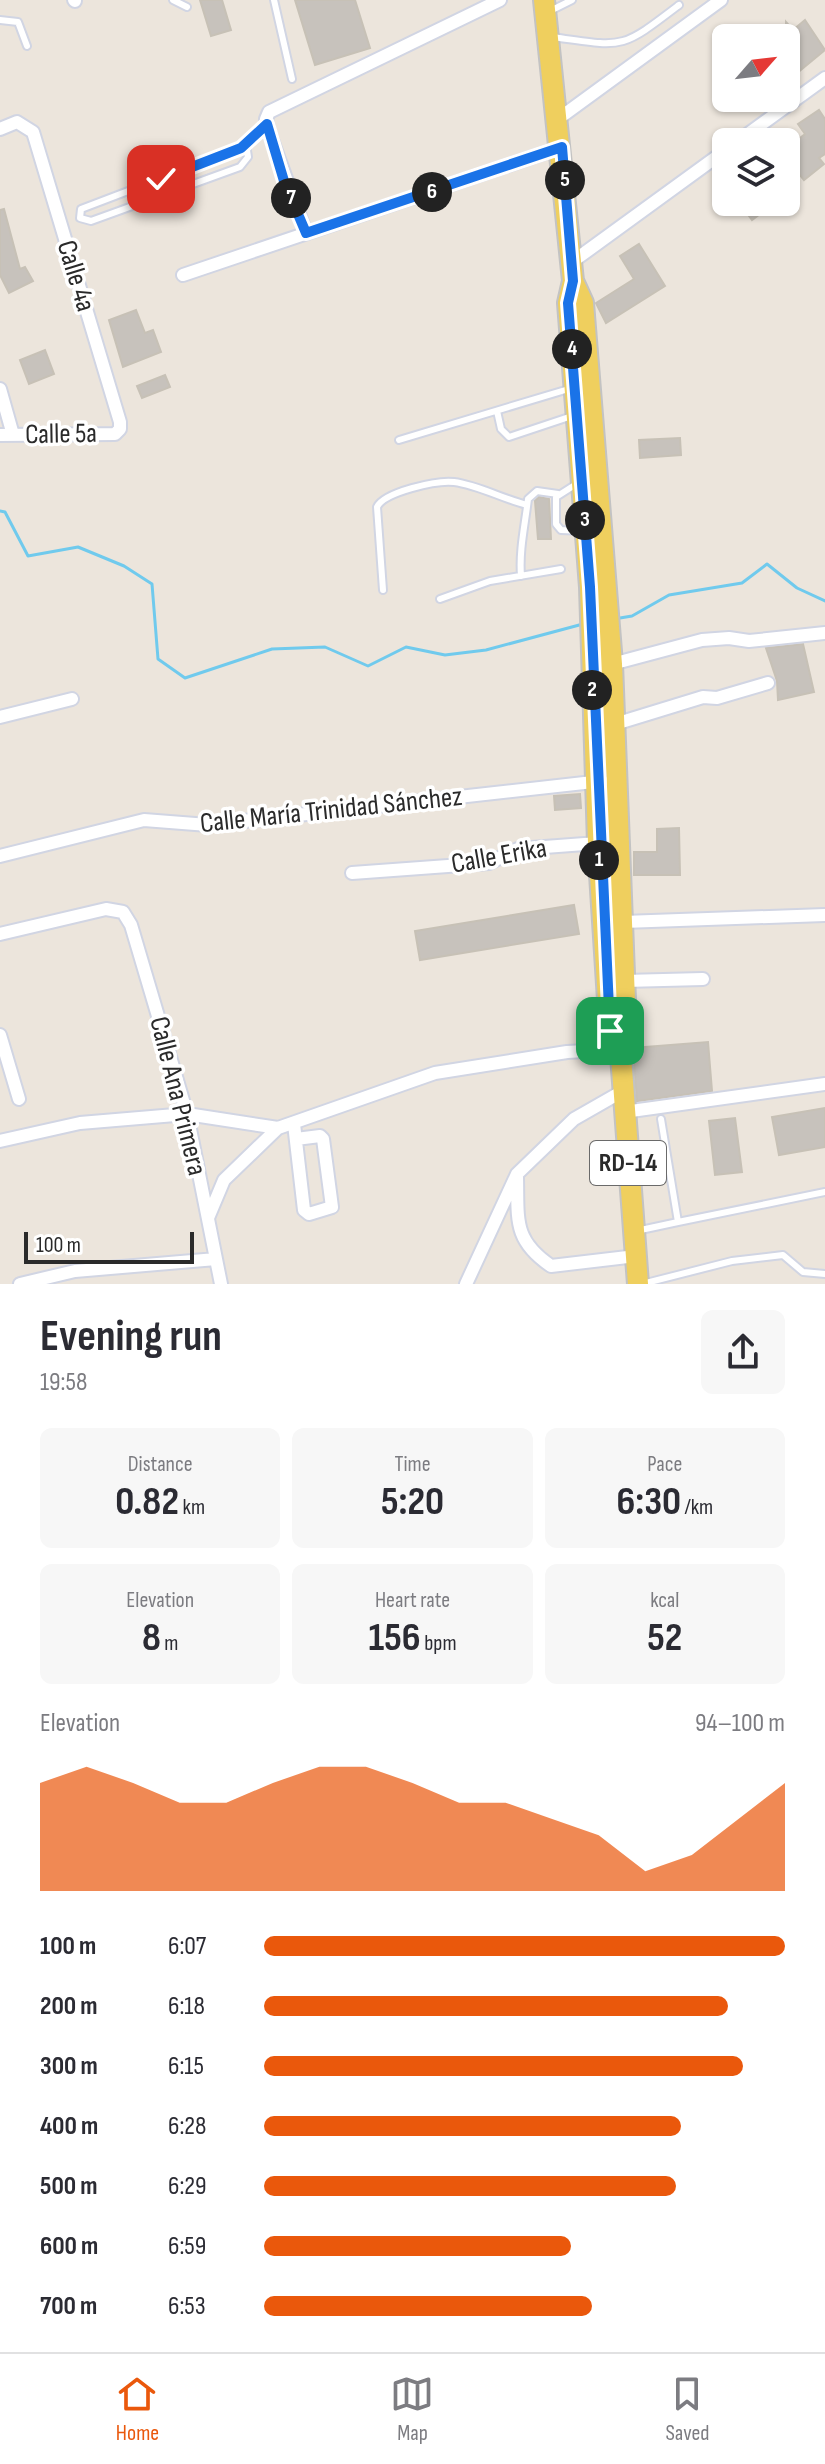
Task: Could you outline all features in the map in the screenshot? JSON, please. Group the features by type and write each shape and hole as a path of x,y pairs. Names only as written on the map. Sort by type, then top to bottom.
{"main road":[{"name":"RD-14","path":"545,6 562,147 572,272 568,303 585,531 598,585"},
{"name":"RD-14","path":"572,272 583,303 604,658 607,780 623,922 626,1026 620,1046 640,1284"},
{"name":"RD-14","path":"604,658 615,724 598,843 610,1031 620,1046"}],"street":[{"path":"306,233 284,181 267,124 269,112 500,0"},
{"path":"558,119 721,0"},
{"path":"758,128 824,83"},
{"name":"Calle 4a","path":"0,129 17,122 33,132 120,429"},
{"path":"183,275 562,147"},
{"path":"572,272 712,161"},
{"path":"0,389 7,435"},
{"name":"Calle 5a","path":"7,435 115,434 120,429"},
{"path":"604,658 702,640 729,638 749,641 825,633"},
{"path":"615,724 703,697 717,698 768,683"},
{"path":"0,717 72,699"},
{"name":"Calle María Trinidad Sánchez","path":"0,856 144,820 208,825 607,780"},
{"name":"Calle Erika","path":"352,873 489,863 518,849 598,843"},
{"name":"Calle Ana Primera","path":"0,934 106,909 123,912 131,925 187,1114 221,1284"},
{"path":"623,922 825,915"},
{"path":"624,981 703,979"},
{"path":"0,1035 3,1056 19,1099"},
{"path":"0,1141 80,1123 187,1114 278,1128 435,1073 620,1046"},
{"path":"624,1112 825,1084"},
{"path":"466,1284 517,1174 574,1119 623,1091"},
{"path":"294,1124 296,1139 306,1213 329,1210 332,1207 323,1139 296,1139"},
{"path":"208,1218 224,1180 278,1128"},
{"path":"517,1174 518,1219 527,1250 551,1266 636,1256"},
{"path":"20,1284 216,1259"}],"lane":[{"path":"173,0 187,7"},
{"path":"274,0 292,79"},
{"path":"545,6 572,0"},
{"path":"548,36 620,44 632,41 679,5"},
{"path":"0,20 18,22 27,46"},
{"path":"246,144 248,157 240,167 91,221 80,218 81,209 246,144 267,124"},
{"path":"399,440 575,387"},
{"path":"497,411 501,429 509,437 576,415"},
{"path":"383,590 377,507 380,501 393,494 452,481 527,505"},
{"path":"521,576 519,555 525,535 528,499 537,491 558,494 581,481"},
{"path":"558,494 555,502 557,527 585,531"},
{"path":"440,599 490,581 561,569"},
{"path":"661,1119 678,1222"},
{"path":"634,1231 825,1192"},
{"path":"640,1284 732,1261 783,1255 803,1272 825,1274"}],"building":[{"path":"200,0 222,0 231,30 211,36"},
{"path":"295,0 355,0 370,48 315,65"},
{"path":"805,20 825,50 800,71 800,24"},
{"path":"819,110 825,119 825,154 819,158 824,164 804,180 800,175 800,138 805,134 798,124"},
{"path":"4,209 20,269 25,267 33,281 9,293 0,275 0,210"},
{"path":"639,244 665,286 606,323 596,303 634,279 620,256"},
{"path":"136,310 145,333 153,330 161,352 123,367 109,320"},
{"path":"45,350 54,374 29,384 20,360"},
{"path":"165,375 170,387 142,398 137,386"},
{"path":"680,438 681,455 640,458 639,440"},
{"path":"539,497 549,499 551,539 538,539 535,501"},
{"path":"803,644 814,692 778,700 777,681 766,648"},
{"path":"580,794 581,808 555,810 554,796"},
{"path":"679,828 680,875 634,875 634,852 657,852 657,829"},
{"path":"574,905 579,934 420,960 415,931"},
{"path":"708,1042 712,1091 637,1101 633,1048"},
{"path":"825,1108 825,1147 779,1155 772,1117"},
{"path":"735,1118 742,1172 715,1175 709,1121"}],"waterway":[{"path":"0,511 5,512 28,556 78,547 124,566 152,584 158,659 185,678 272,649 325,647 368,666 406,647 445,655 486,650 583,624"},
{"path":"614,619 632,616 669,595 742,583 767,564 797,588 825,601"}],"route":[{"path":"161,179 241,148 267,124 284,181 306,233 562,147 573,281 568,303 590,587 598,843 610,1031"}]}
